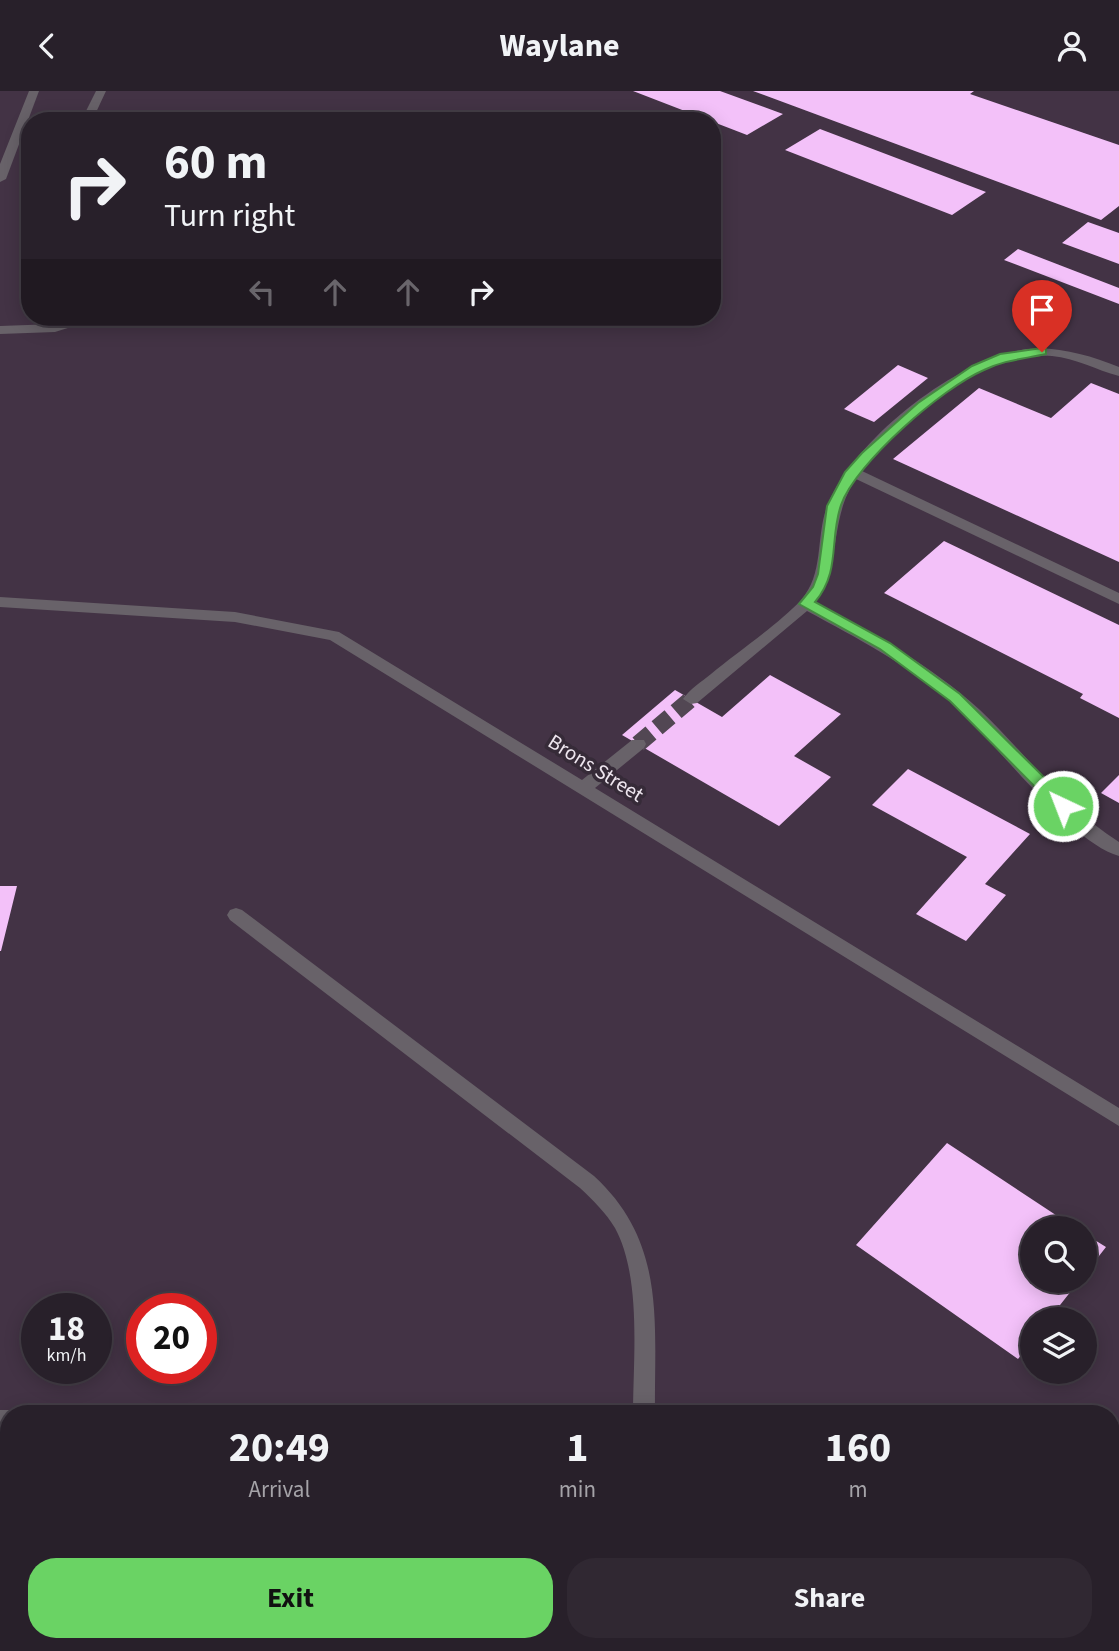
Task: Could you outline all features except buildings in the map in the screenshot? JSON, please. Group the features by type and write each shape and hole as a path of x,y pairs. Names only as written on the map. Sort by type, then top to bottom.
{"street":[{"path":"26,112 34,91"},
{"path":"90,112 101,91"},
{"path":"0,179 21,125"},
{"path":"0,330 63,326"},
{"path":"691,699 806,604 819,588 825,574 834,506 852,472 922,406 976,369 1004,357 1042,352 1084,357 1119,373"},
{"path":"852,472 1119,599"},
{"name":"Brons Street","path":"0,603 235,617 334,636 1119,1118"},
{"path":"806,604 885,646 955,697 1011,750 1073,817 1119,850"},
{"path":"584,788 638,744"},
{"path":"236,915 587,1182 611,1205 626,1229 637,1259 642,1308 644,1405"}],"shaded area":[{"path":"0,91 1119,91 1119,1405 0,1405"}],"tunnel":[{"path":"638,744 691,699"}],"route":[{"path":"1042,352 1004,357 976,369 922,406 866,456 852,472 834,506 825,574 819,588 806,604 885,646 955,697 1011,750 1063,806"}]}
